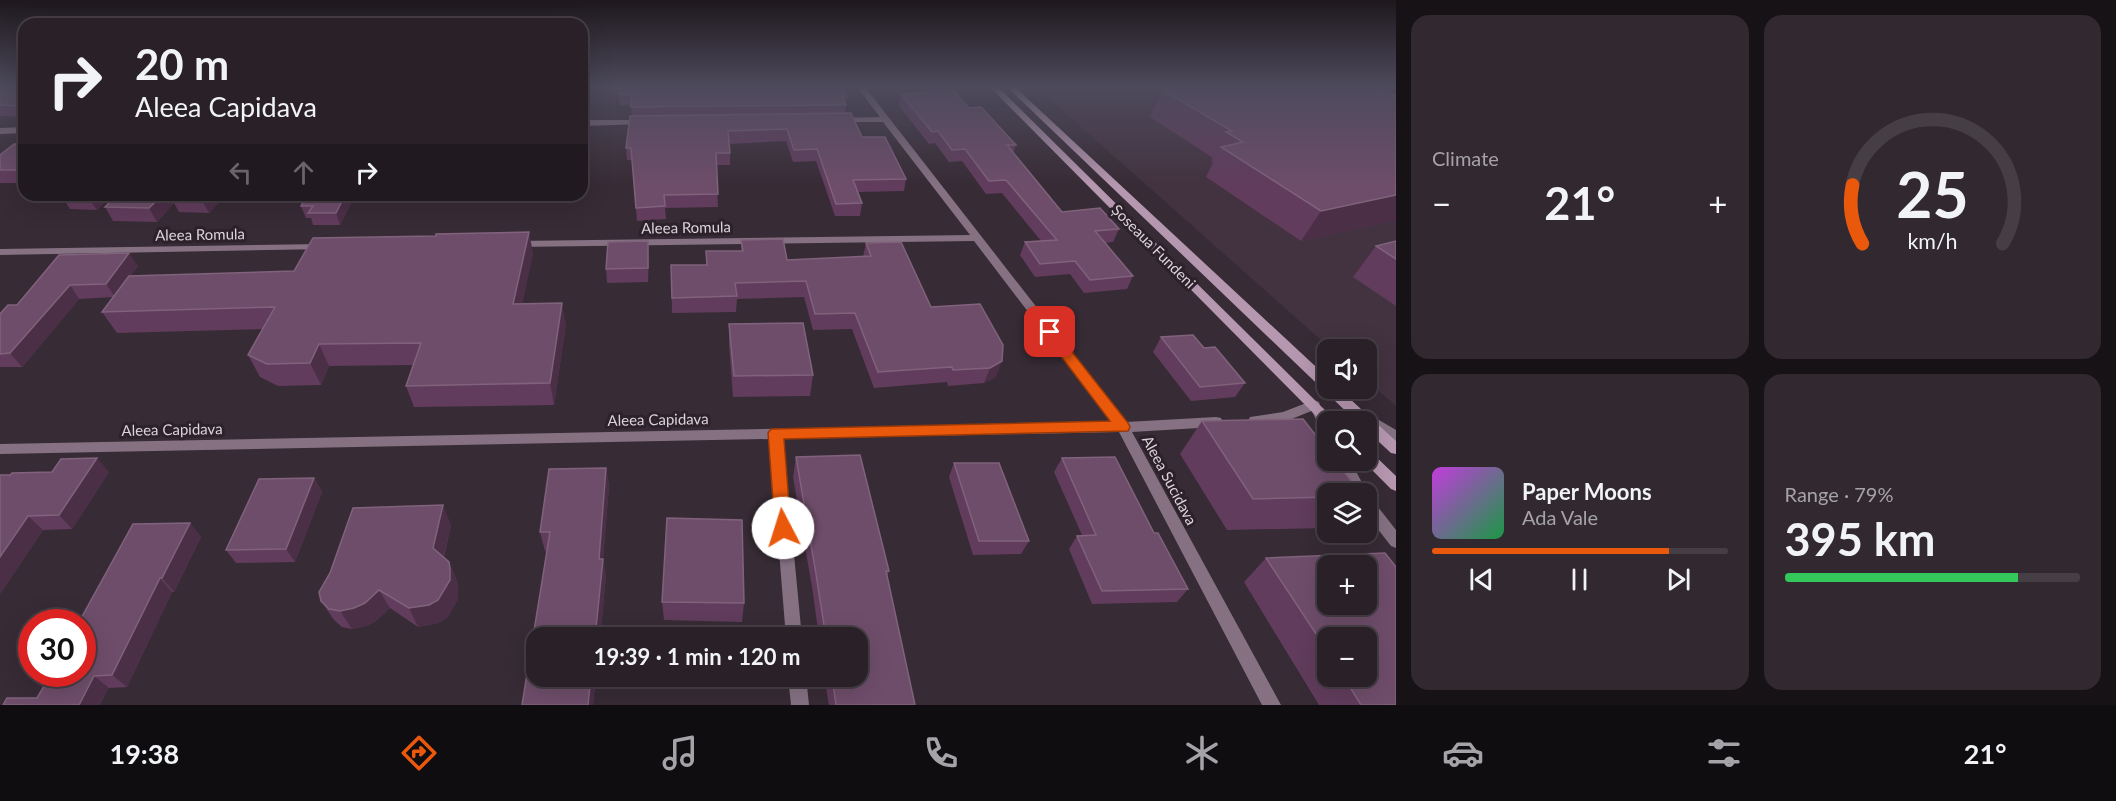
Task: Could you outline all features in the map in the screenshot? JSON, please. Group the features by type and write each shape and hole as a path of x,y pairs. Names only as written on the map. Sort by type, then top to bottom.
{"main road":[{"name":"Șoseaua Fundeni","path":"1027,120 1320,411"},
{"name":"Șoseaua Fundeni","path":"1046,120 1317,376"},
{"name":"Șoseaua Fundeni","path":"1341,399 1354,411"},
{"name":"Șoseaua Fundeni","path":"1377,432 1396,449"},
{"path":"1377,467 1396,485"}],"street":[{"path":"827,120 833,120"},
{"name":"Aleea Sucidava","path":"886,120 1123,427 1272,705"},
{"path":"588,123 652,122"},
{"path":"0,130 18,130"},
{"name":"Aleea Romula","path":"500,245 976,238"},
{"name":"Aleea Romula","path":"0,252 333,247"},
{"name":"Șoseaua Fundeni","path":"1345,403 1396,437"},
{"name":"Aleea Capidava","path":"0,449 1123,427 1284,417 1314,405"},
{"name":"Șoseaua Fundeni","path":"1314,405 1317,411"},
{"path":"776,433 793,627"},
{"path":"1377,516 1396,541"},
{"path":"798,687 800,705"}],"shaded area":[{"path":"1073,120 1396,120 1396,406 1377,390 1377,339 1320,339"}],"building":[{"path":"630,120 854,120 862,137 885,137 906,179 853,180 862,203 836,204 817,149 794,150 787,129 728,131 730,153 716,153 718,194 664,195 665,206 636,208 631,148 626,148"},
{"path":"922,120 993,120 1016,145 1007,145 1062,212 1100,208 1119,229 1095,231 1133,276 1090,280 1075,261 1040,264 1025,242 1057,240 1006,180 989,181 965,149 952,150 938,131 932,132"},
{"path":"1213,120 1396,120 1396,195 1321,211 1221,147 1243,142 1226,132 1232,131"},
{"path":"14,144 18,144 18,170 0,170 0,155"},
{"path":"111,201 156,201 149,208 105,207"},
{"path":"304,201 342,201 336,213 308,213 313,206 301,206"},
{"path":"529,232 513,304 562,303 550,383 406,386 421,343 319,344 310,363 267,364 248,355 275,307 102,312 129,276 294,271 313,238"},
{"path":"783,239 787,260 871,256 866,243 901,242 931,307 980,304 1003,345 1002,361 990,368 953,370 952,367 878,372 855,313 815,314 806,281 735,283 737,296 672,298 671,265 707,265 706,251 743,251 741,240"},
{"path":"648,241 648,268 606,269 608,242"},
{"path":"1396,241 1396,259 1376,246"},
{"path":"129,253 106,284 70,285 10,353 0,354 0,314 8,305 17,305 59,255"},
{"path":"803,323 813,375 734,376 729,324"},
{"path":"1193,335 1204,348 1215,347 1245,383 1200,387 1161,337"},
{"path":"1303,419 1317,437 1317,471 1343,471 1353,483 1317,483 1317,497 1253,499 1202,421"},
{"path":"860,455 889,571 886,571 915,705 836,705 834,687 868,687 868,627 824,627 796,457"},
{"path":"1115,457 1154,533 1158,533 1188,589 1102,591 1077,536 1096,535 1062,458"},
{"path":"97,458 59,515 28,516 0,557 0,475 52,472 61,459"},
{"path":"954,463 999,463 1029,541 979,541"},
{"path":"606,468 599,559 603,559 596,627 535,627 550,532 540,532 549,469"},
{"path":"314,478 286,549 226,550 259,479"},
{"path":"443,505 433,548 449,562 450,580 438,600 429,605 409,608 379,590 365,603 340,611 329,609 321,601 319,592 330,573 353,508"},
{"path":"667,518 742,520 744,603 662,602"},
{"path":"190,523 112,675 96,676 96,609 86,609 133,524"},
{"path":"1385,553 1396,567 1396,705 1361,705 1350,687 1377,687 1377,627 1317,627 1317,635 1266,558 1317,556 1317,615 1377,615 1377,555 1337,555"},
{"path":"526,680 526,687 590,687 588,705 522,705"},
{"path":"43,687 88,687 79,705 3,705 7,698 37,698"}],"route":[{"path":"783,528 776,433 1123,427 1050,332"}]}
